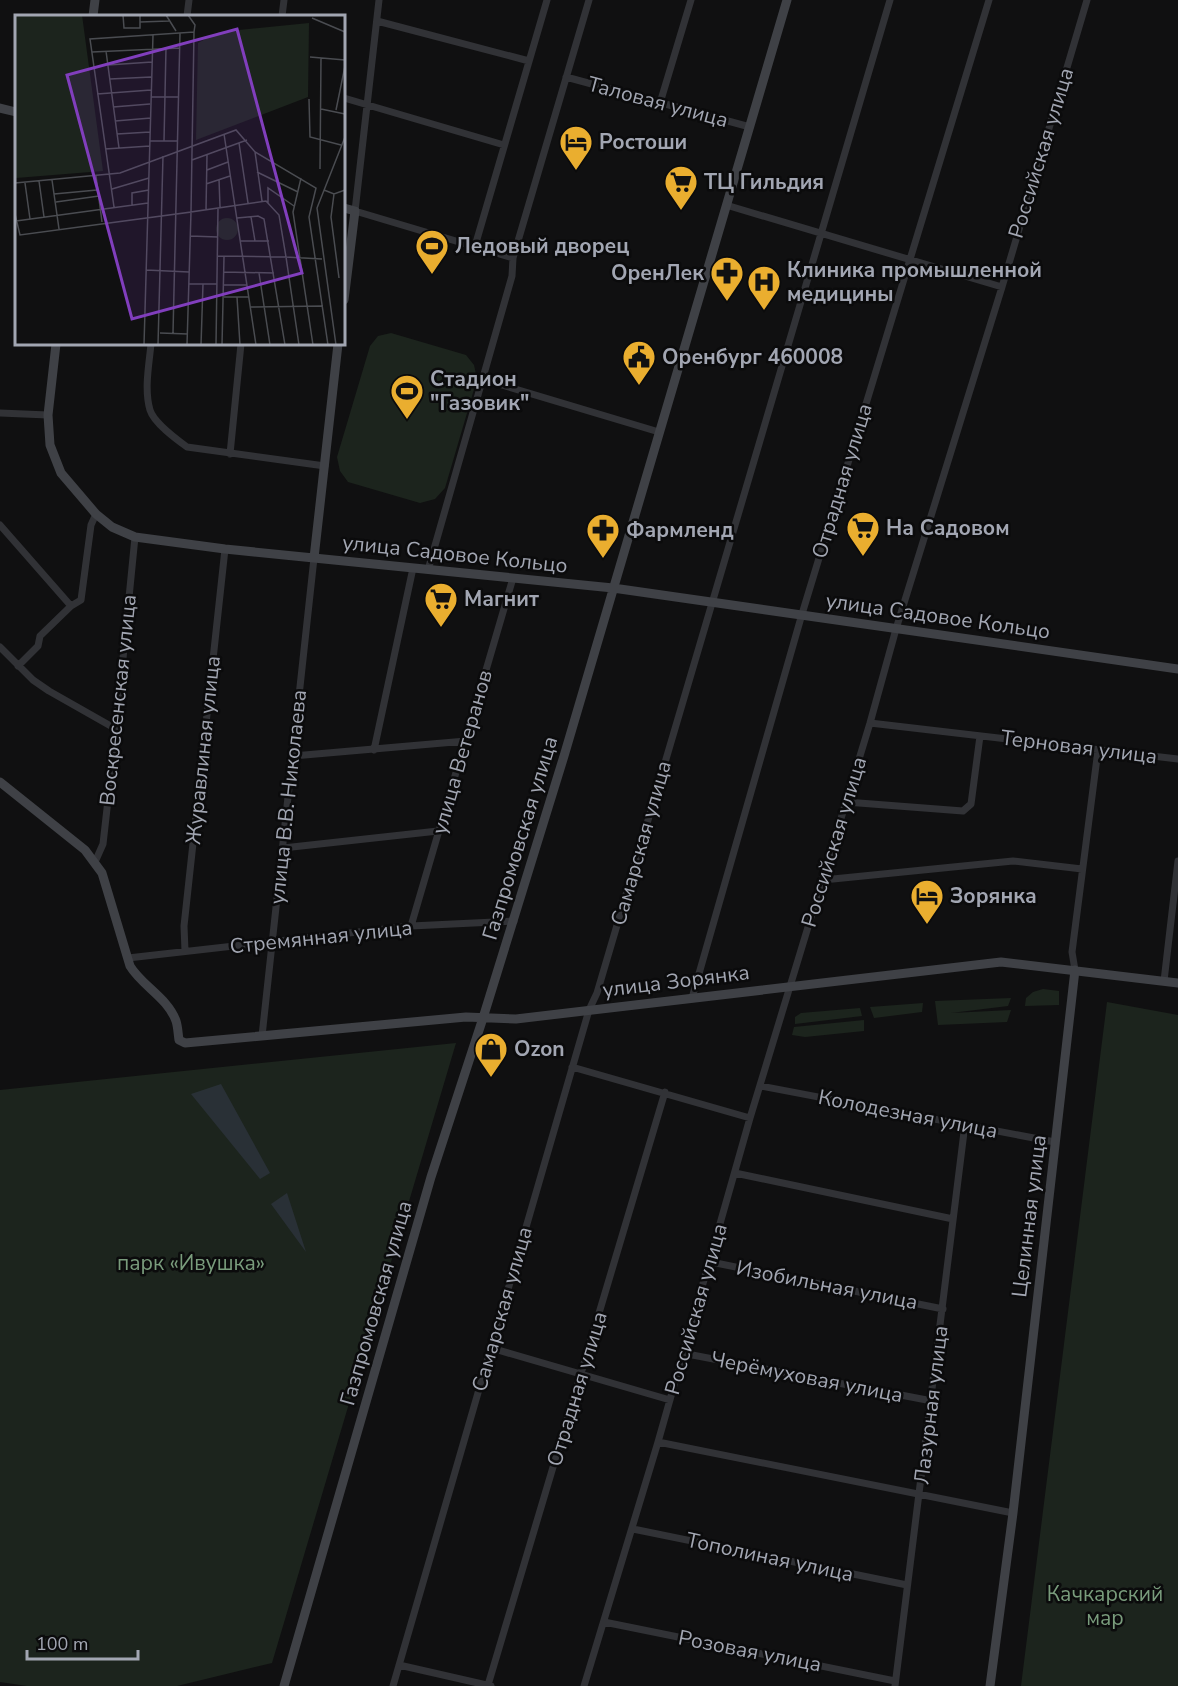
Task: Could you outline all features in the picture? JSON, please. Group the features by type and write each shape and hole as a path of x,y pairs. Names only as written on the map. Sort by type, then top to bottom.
{"street":[{"path":"93,15 94,0"},
{"path":"187,15 189,0"},
{"path":"282,15 284,0"},
{"path":"345,291 379,0"},
{"path":"475,246 547,0"},
{"path":"428,570 512,276 513,258 589,0"},
{"path":"660,103 690,0"},
{"name":"Газпромовская улица","path":"284,1686 431,1177 514,921 787,0"},
{"name":"Самарская улица","path":"393,1686 572,1067 600,982 890,0"},
{"name":"Отрадная улица","path":"692,998 802,614 989,0"},
{"name":"Российская улица","path":"584,1686 633,1529 682,1353 711,1262 750,1118 1087,0"},
{"path":"377,21 529,61"},
{"name":"Таловая улица","path":"566,77 750,127"},
{"path":"345,98 504,145"},
{"path":"0,108 15,112"},
{"path":"726,205 1002,287"},
{"path":"345,208 513,258"},
{"name":"улица Садовое Кольцо","path":"56,345 48,415 50,445 62,473 96,514 112,527 135,537 225,549 614,588 1178,669"},
{"path":"151,345 147,379 150,412 168,433 187,447 325,466"},
{"path":"230,454 242,345"},
{"path":"314,558 338,345"},
{"path":"483,379 659,432"},
{"path":"0,413 48,415"},
{"path":"18,666 38,646 40,636 71,606 81,600 91,525 96,514"},
{"path":"0,525 71,606"},
{"name":"Воскресенская улица","path":"95,862 103,844 135,537"},
{"name":"Журавлиная улица","path":"185,951 184,926 225,549"},
{"name":"улица В.В. Николаева","path":"262,1036 314,558"},
{"path":"374,750 413,568"},
{"name":"улица Ветеранов","path":"411,926 513,578"},
{"path":"0,647 33,680 116,729"},
{"name":"Терновая улица","path":"870,723 1178,759"},
{"name":"Терновая улица","path":"846,802 963,811 971,804 980,736"},
{"path":"293,756 466,741"},
{"name":"Целинная улица","path":"990,1686 1013,1513 1056,1142 1075,970 1072,952 1098,750"},
{"path":"0,782 84,850 95,862 102,873 128,958"},
{"path":"283,848 438,831"},
{"path":"823,880 1013,861 1082,869"},
{"path":"1164,981 1177,891 1178,861"},
{"name":"Стремянная улица","path":"128,958 411,926 514,921"},
{"name":"улица Зорянка","path":"128,958 134,973 168,1006 176,1020 179,1040 185,1043 466,1017 516,1019 1001,962 1178,983"},
{"path":"572,1067 750,1118"},
{"name":"Колодезная улица","path":"761,1086 1056,1142"},
{"name":"Отрадная улица","path":"490,1686 665,1092"},
{"name":"Лазурная улица","path":"895,1683 965,1124"},
{"path":"735,1173 953,1219"},
{"name":"Изобильная улица","path":"711,1262 943,1309"},
{"path":"491,1348 670,1400"},
{"name":"Черёмуховая улица","path":"682,1353 932,1401"},
{"path":"658,1442 1013,1513"},
{"name":"Тополиная улица","path":"633,1529 907,1585"},
{"name":"Розовая улица","path":"604,1622 895,1683"},
{"path":"399,1665 490,1686"}],"green space":[{"name":"Стадион \"Газовик\"","path":"391,333 466,355 474,365 477,379 445,488 435,499 420,503 348,482 340,471 337,457 370,346 378,336"},
{"path":"1043,989 1059,991 1059,1005 1025,1006 1026,998 1033,992"},
{"path":"1011,998 1008,1006 951,1013 1011,1010 1007,1022 938,1025 935,1001"},
{"name":"Качкарский мар","path":"1107,1002 1178,1015 1178,1686 1021,1686"},
{"path":"923,1003 922,1012 874,1018 870,1007"},
{"path":"860,1008 862,1016 795,1024 795,1017 801,1013"},
{"path":"864,1020 864,1031 805,1037 792,1035 794,1027"},
{"name":"парк «Ивушка»","path":"456,1043 272,1663 177,1686 27,1686 0,1682 0,1090"}],"shaded area":[{"path":"221,1084 270,1173 260,1179 191,1094"},
{"path":"287,1193 306,1252 271,1204"}],"place":[{"name":"Ростоши","path":"576,171"},
{"name":"ТЦ Гильдия","path":"681,211"},
{"name":"Ледовый дворец","path":"432,275"},
{"name":"ОренЛек","path":"727,302"},
{"name":"Клиника промышленной медицины","path":"764,311"},
{"name":"Оренбург 460008","path":"639,386"},
{"name":"Стадион \"Газовик\"","path":"407,420"},
{"name":"На Садовом","path":"863,557"},
{"name":"Фармленд","path":"603,559"},
{"name":"Магнит","path":"441,628"},
{"name":"Зорянка","path":"927,925"},
{"name":"Ozon","path":"491,1078"}]}
